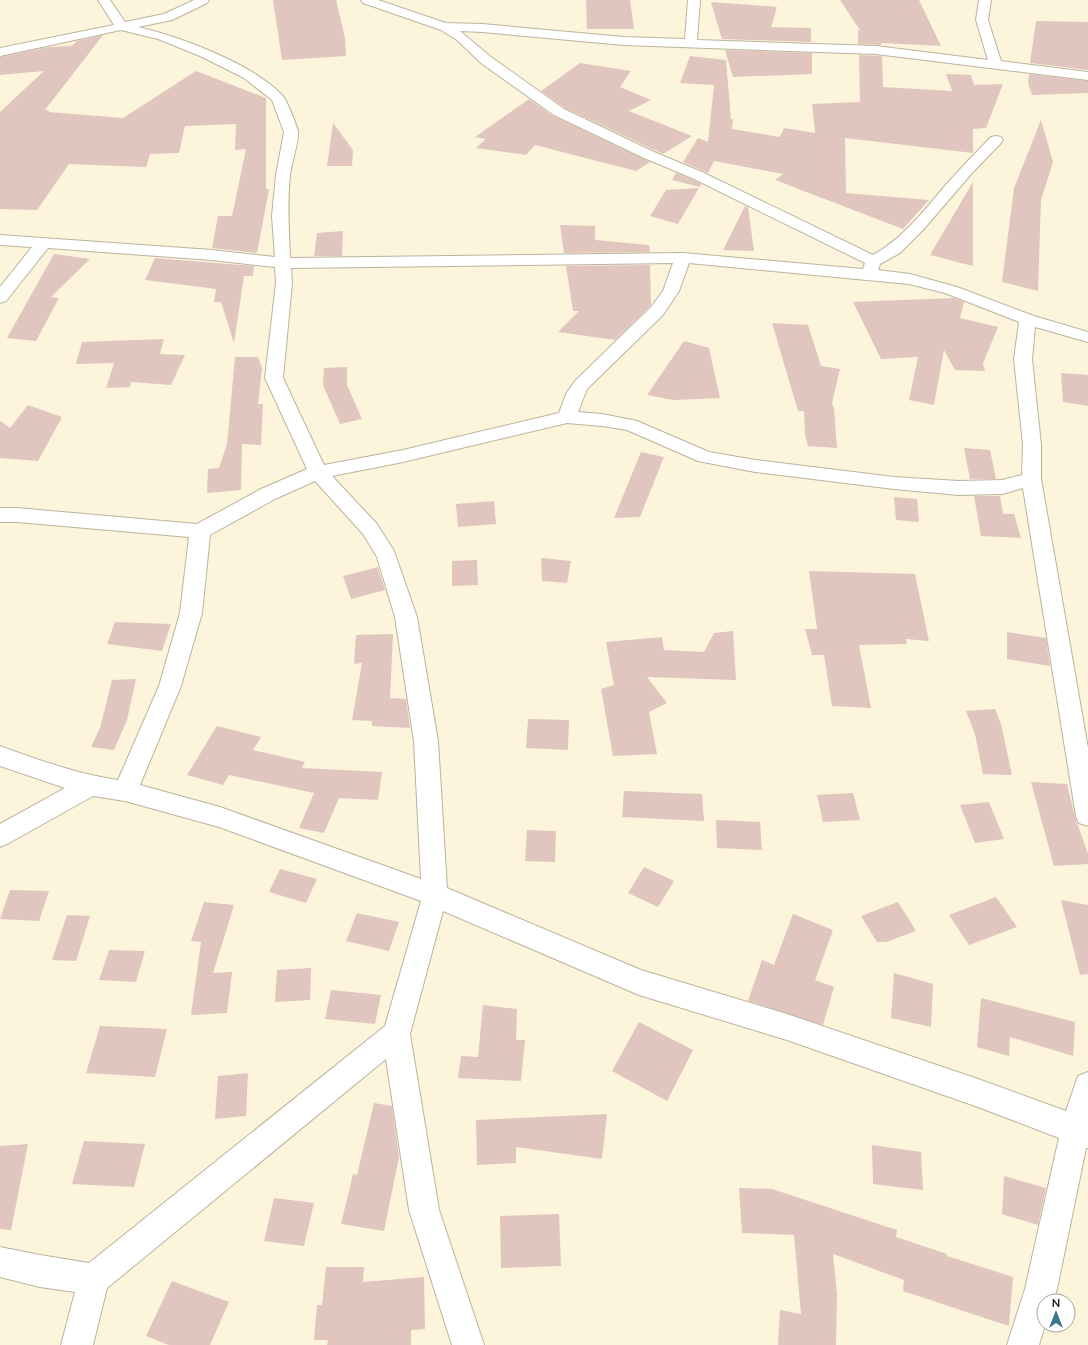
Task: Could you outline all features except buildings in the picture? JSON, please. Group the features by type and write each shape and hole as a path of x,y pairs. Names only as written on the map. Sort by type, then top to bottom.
{"street":[{"path":"104,0 122,27 162,36 204,53 249,75 278,98 291,132 283,175 280,216 284,283 274,378 318,472 370,528 387,556 406,617 426,741 435,895 396,1034 424,1210 468,1345"},
{"path":"0,52 168,17 203,0"},
{"path":"367,0 410,16 445,26 624,41 876,50 995,63 1054,73 1088,76"},
{"path":"690,44 694,0"},
{"path":"985,0 982,20 995,63"},
{"path":"445,26 461,37 486,60 508,77 560,112 649,155 697,175 871,268 951,290 1028,320 1088,337"},
{"path":"0,240 212,255 282,263 683,258 871,268 918,228 967,170 996,140"},
{"path":"0,298 43,244"},
{"path":"567,417 575,394 581,385 657,311 671,291 683,258"},
{"path":"1028,320 1023,359 1032,445 1031,479 1088,816"},
{"path":"0,515 17,514 200,531 268,494 318,472 418,452 567,417 602,420 631,425 705,457 755,466 887,482 959,488 1002,487 1031,479"},
{"path":"125,791 170,686 191,613 200,531"},
{"path":"0,756 49,774 91,786 125,791 220,817 435,895 639,982 787,1027 978,1093 1082,1132"},
{"path":"0,836 91,786"},
{"path":"77,1345 94,1279 396,1034"},
{"path":"1023,1345 1041,1289 1082,1132 1088,1086"},
{"path":"0,1262 40,1271 94,1279"}]}
